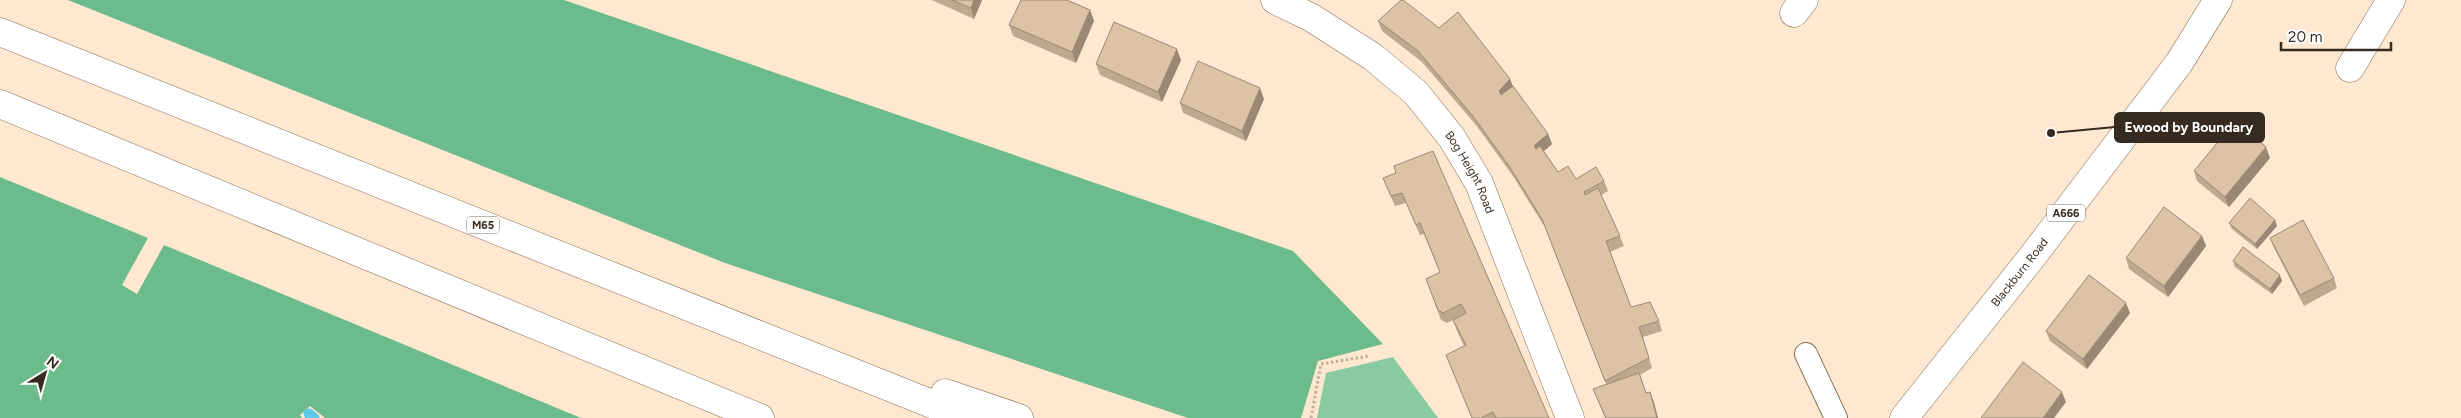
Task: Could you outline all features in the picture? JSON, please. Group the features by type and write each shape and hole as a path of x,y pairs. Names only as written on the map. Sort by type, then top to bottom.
{"main road":[{"name":"Bog Height Road","path":"1275,0 1312,18 1373,58 1416,93 1452,138 1479,183 1570,418"},
{"name":"Blackburn Road","path":"1904,418 2032,257 2174,70 2218,0"},
{"path":"2350,68 2391,0"},
{"name":"M65","path":"0,32 967,418"},
{"path":"0,104 760,418"},
{"path":"672,300 1019,418"},
{"path":"590,348 730,418"}],"lane":[{"path":"1806,354 1836,418"}],"path":[{"path":"1311,418 1321,364 1369,356"}],"green space":[{"path":"68,0 564,0 1293,251 1383,344 1318,361 1301,418 1188,418 725,263"},
{"path":"0,177 148,238 122,285 137,294 164,245 581,418 325,418 310,406 300,415 302,418 0,418"},
{"path":"1393,357 1438,418 1317,418 1326,373"}],"building":[{"path":"952,0 974,0 971,8"},
{"path":"1021,0 1067,0 1090,10 1072,52 1009,25"},
{"path":"1401,0 1439,28 1458,12 1510,79 1499,91 1501,95 1513,86 1548,134 1534,146 1536,149 1540,146 1558,172 1568,166 1576,179 1596,167 1604,181 1584,192 1585,195 1598,188 1620,236 1606,241 1631,307 1650,302 1659,321 1639,327 1649,358 1605,381 1542,219 1509,166 1472,115 1418,51 1378,21"},
{"path":"1114,22 1177,49 1158,92 1096,64"},
{"path":"1198,61 1260,88 1242,131 1180,103"},
{"path":"2235,121 2266,147 2225,197 2194,171"},
{"path":"1433,151 1549,418 1496,418 1493,412 1481,418 1472,418 1446,355 1466,345 1453,320 1466,313 1461,304 1443,313 1438,310 1426,279 1440,272 1420,223 1416,225 1402,193 1391,196 1383,178 1396,173 1394,166"},
{"path":"2250,198 2275,220 2255,244 2229,223"},
{"path":"2164,207 2202,236 2164,286 2126,258"},
{"path":"2303,220 2334,278 2300,295 2270,238"},
{"path":"2243,247 2280,275 2270,289 2233,261"},
{"path":"2089,275 2126,303 2083,359 2046,331"},
{"path":"2023,362 2062,392 2043,418 1981,418"},
{"path":"1639,373 1646,393 1650,392 1657,418 1606,418 1593,389"}],"waterway":[{"path":"309,414 314,418"}],"place":[{"name":"Ewood by Boundary","path":"2051,133"}]}
